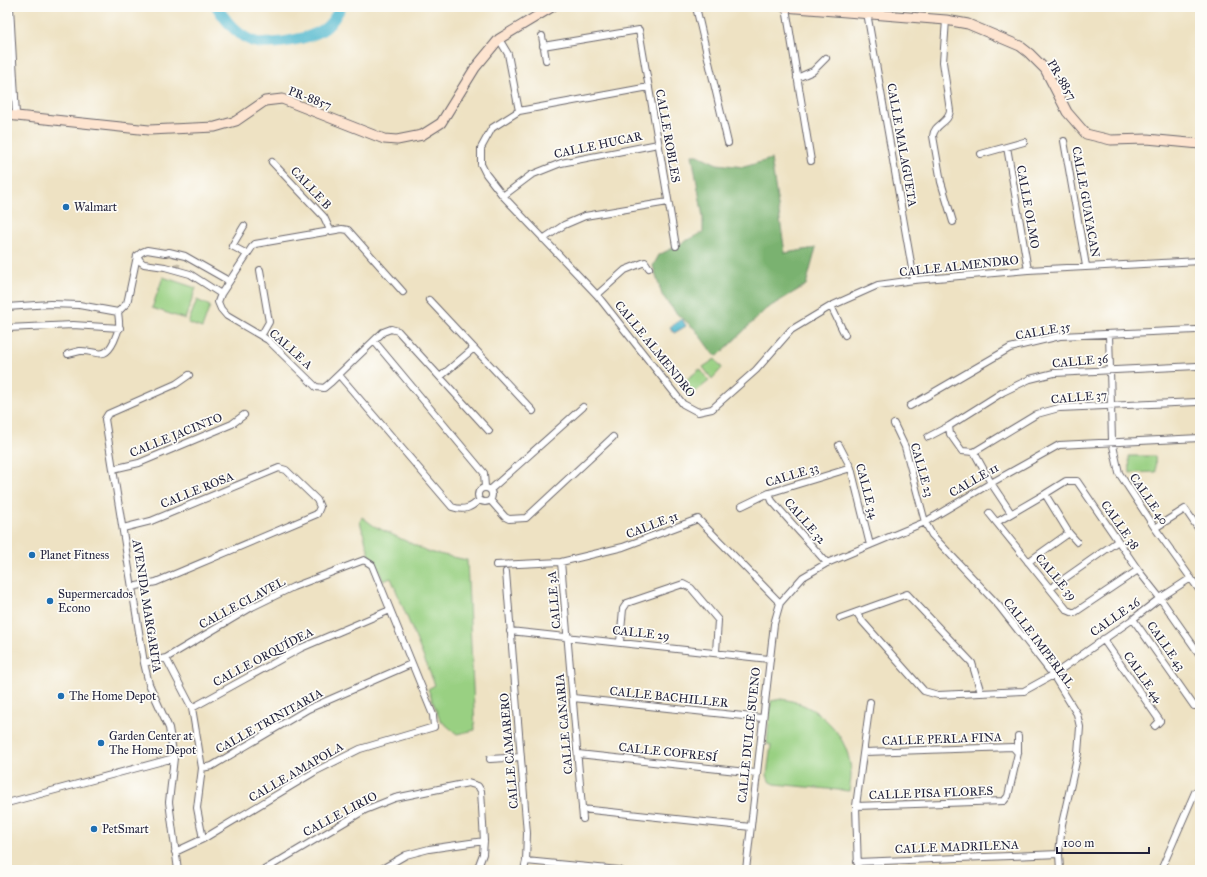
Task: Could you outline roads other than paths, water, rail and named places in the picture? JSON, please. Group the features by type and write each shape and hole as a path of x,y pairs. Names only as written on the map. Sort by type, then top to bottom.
{"street":[{"path":"10,7 11,115"},
{"name":"PR-8857","path":"11,115 149,130 215,127 236,121 265,101 282,99 384,139 397,140 422,135 441,124 475,68 499,39 540,10 552,7"},
{"path":"696,7 728,143"},
{"path":"785,7 810,161"},
{"name":"PR-8857","path":"785,7 867,10 968,24 1020,46 1045,69 1067,112 1086,134 1111,140 1147,139 1200,144"},
{"name":"CALLE MALAGUETA","path":"867,10 914,280"},
{"path":"946,20 943,62 950,111 947,118 935,128 933,136 941,182 953,222"},
{"name":"CALLE ROBLES","path":"543,46 639,30 676,246"},
{"path":"542,36 546,60"},
{"path":"499,39 508,54 519,111"},
{"path":"796,78 813,71 826,58"},
{"name":"CALLE ALMENDRO","path":"648,87 519,111 492,128 480,148 481,164 486,174 503,196 597,295 683,404 698,412 712,409 756,370 791,330 831,306 878,285 914,280 1028,270 1200,261"},
{"name":"CALLE GUAYACAN","path":"1064,141 1086,266"},
{"path":"981,154 1024,142"},
{"name":"CALLE HUCAR","path":"503,196 531,175 561,162 658,144"},
{"name":"CALLE OLMO","path":"1007,147 1028,270"},
{"name":"CALLE B","path":"272,162 324,217 330,230"},
{"path":"543,238 564,224 585,216 668,202"},
{"path":"244,226 232,246 247,254"},
{"path":"183,268 221,294 255,244 342,229 348,230 403,292"},
{"path":"118,312 127,303 137,256 147,250 164,253 169,252 185,256 229,281"},
{"path":"137,256 144,264 166,267 190,274"},
{"path":"597,295 625,270 645,262 649,268"},
{"path":"166,267 169,265 174,266"},
{"path":"260,270 269,322 261,336"},
{"name":"CALLE A","path":"221,294 218,302 221,309 228,316 268,340 316,387 324,388 383,332 391,329 398,331 489,431"},
{"path":"429,300 533,411"},
{"path":"7,308 50,304 79,304 118,312"},
{"path":"831,306 845,335"},
{"path":"68,354 81,351 96,354 106,353 111,348 120,328 118,312"},
{"path":"7,328 73,324 120,328"},
{"name":"CALLE 35","path":"910,406 1010,348 1060,336 1196,330"},
{"name":"CALLE 40","path":"1109,334 1112,441 1118,473 1200,592"},
{"path":"374,341 484,473 487,489 492,495 490,500"},
{"path":"440,377 474,348"},
{"name":"CALLE 36","path":"928,437 950,426 1003,392 1030,380 1054,374 1197,366"},
{"name":"AVENIDA MARGARITA","path":"178,870 169,802 174,758 170,728 149,684 144,663 105,419 108,414 176,384 189,374"},
{"path":"339,374 452,507 464,510 479,500"},
{"name":"CALLE 37","path":"974,452 1037,414 1059,408 1197,402"},
{"path":"479,500 479,490 487,489 583,407"},
{"name":"CALLE JACINTO","path":"113,469 139,463 232,424 244,415"},
{"name":"CALLE 23","path":"894,424 905,447 925,522"},
{"path":"950,426 950,434 962,451 974,452 991,483 1011,513"},
{"path":"490,500 509,519 526,518 614,437"},
{"name":"CALLE 11","path":"780,604 803,577 827,563 925,522 1059,445 1112,441 1200,438"},
{"name":"CALLE 34","path":"839,444 850,468 870,545"},
{"name":"CALLE ROSA","path":"123,528 151,521 279,468 286,470 317,500 320,507 317,514 286,528 156,582 132,587"},
{"name":"CALLE 33","path":"742,506 769,493 850,468"},
{"name":"CALLE 38","path":"997,522 1066,481 1077,481 1138,570 1160,598 1200,655"},
{"name":"CALLE 32","path":"769,493 772,501 827,563"},
{"path":"1045,494 1069,533 1077,542"},
{"path":"479,500 484,502 490,500"},
{"path":"1155,528 1185,510 1200,531"},
{"name":"CALLE 39","path":"989,512 1067,610 1074,613 1138,570"},
{"name":"CALLE 31","path":"496,566 561,562 623,547 698,519 780,604"},
{"name":"CALLE IMPERIAL","path":"925,522 932,535 999,606 1052,675 1077,714 1080,727 1078,753 1062,824 1059,854 1060,870"},
{"path":"1028,562 1069,533"},
{"path":"1051,588 1118,541"},
{"name":"CALLE CLAVEL","path":"144,663 166,658 252,607 293,587 364,560 372,565 390,610"},
{"name":"CALLE 3A","path":"561,562 568,637"},
{"name":"CALLE CAMARERO","path":"506,572 527,832 526,861 524,870"},
{"name":"CALLE 26","path":"857,612 862,621 924,691 938,694 1024,691 1052,675 1133,619 1160,598 1191,578"},
{"path":"620,642 623,609 627,603 683,584 691,588 718,620 716,652"},
{"path":"840,618 907,594 972,663 981,693"},
{"name":"CALLE DULCE SUENO","path":"746,870 769,659 774,624 780,604"},
{"path":"390,610 411,664"},
{"name":"CALLE ORQUÍDEA","path":"192,708 301,648 390,610"},
{"name":"CALLE 43","path":"1133,619 1197,706"},
{"name":"CALLE 29","path":"510,631 716,652 769,659"},
{"name":"CALLE CANARIA","path":"568,637 583,819"},
{"name":"CALLE 44","path":"1103,639 1160,721 1155,726"},
{"path":"166,658 192,708 202,768 197,808 203,839"},
{"name":"CALLE AMAPOLA","path":"175,852 203,839 316,771 360,749 434,727 433,715 411,664"},
{"name":"CALLE TRINITARIA","path":"202,768 212,766 308,709 411,664"},
{"name":"CALLE BACHILLER","path":"573,698 762,718"},
{"path":"858,870 856,806 865,752 870,702"},
{"path":"1018,736 1018,753"},
{"name":"CALLE PERLA FINA","path":"865,752 1013,747 1018,753"},
{"name":"CALLE PISA FLORES","path":"856,806 1004,801 1008,796 1018,753"},
{"name":"CALLE COFRESÍ","path":"578,754 756,773"},
{"path":"490,759 520,756"},
{"path":"7,803 174,758"},
{"name":"CALLE LIRIO","path":"264,870 365,810 395,798 468,783 478,786 481,791 484,841"},
{"path":"1161,870 1195,792 1200,789"},
{"path":"582,808 751,826"},
{"path":"380,870 406,856 429,849 484,841 483,854 478,870"},
{"name":"CALLE MADRILENA","path":"857,862 1059,854"},
{"path":"526,861 581,868 620,870"}],"water":[{"path":"682,319 686,326 674,333 670,327"}],"waterway":[{"path":"217,7 236,31 246,38 259,43 289,41 318,33 329,25 341,7"}],"tunnel":[{"path":"174,266 183,268"}],"place":[{"name":"Walmart","path":"66,207"},
{"name":"Planet Fitness","path":"32,555"},
{"name":"Supermercados Econo","path":"50,601"},
{"name":"The Home Depot","path":"61,696"},
{"name":"Garden Center at The Home Depot","path":"101,743"},
{"name":"PetSmart","path":"94,829"}]}
